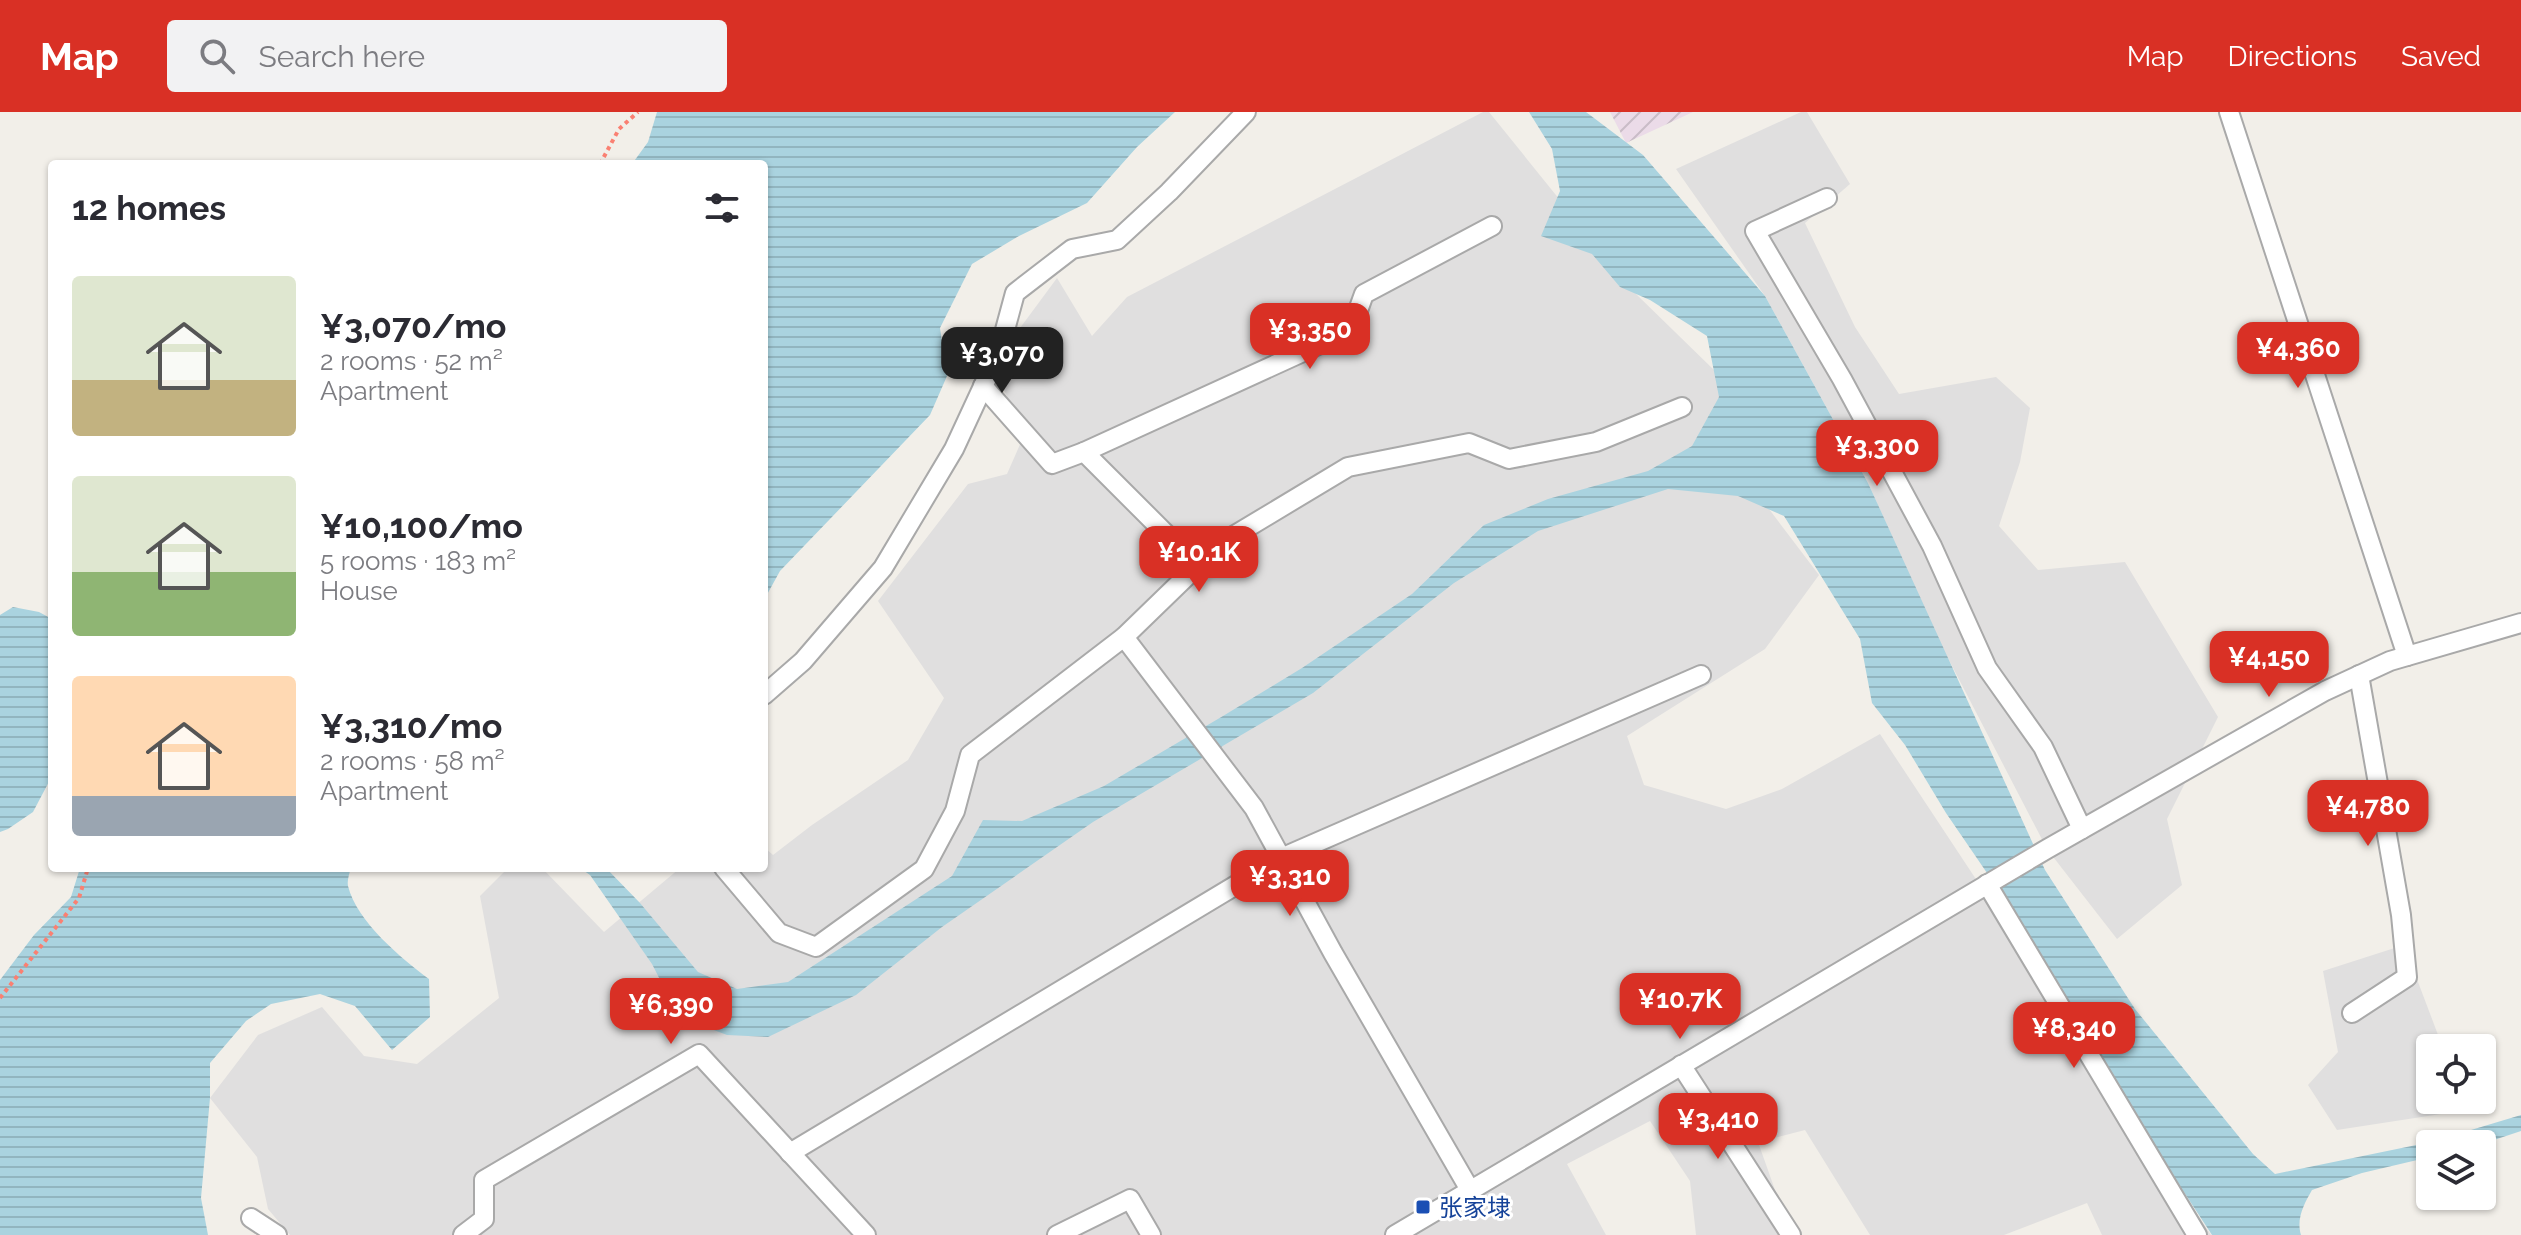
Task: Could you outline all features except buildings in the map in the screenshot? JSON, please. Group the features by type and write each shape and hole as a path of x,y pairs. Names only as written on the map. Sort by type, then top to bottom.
{"street":[{"path":"768,692 803,661 883,568 954,449 999,352 1015,293 1072,249 1117,240 1169,192 1246,112"},
{"path":"2229,112 2407,656"},
{"path":"1827,198 1755,231 1842,379 1932,546 1987,668 2043,747 2082,829"},
{"path":"983,386 1052,464 1351,330 1364,294 1492,226"},
{"path":"727,872 779,933 816,947 924,869 955,811 970,755 1124,637 1220,544 1348,467 1469,443 1509,459 1596,442 1682,407"},
{"path":"1084,452 1198,566"},
{"path":"1395,1235 1987,884 2325,691 2390,661 2521,623"},
{"path":"1124,637 1254,808 1470,1190"},
{"path":"790,1153 1281,858 1701,675"},
{"path":"2352,1013 2407,977 2401,915 2359,675"},
{"path":"1987,884 2197,1235"},
{"path":"463,1235 484,1219 484,1180 699,1054 866,1235"},
{"path":"1681,1065 1791,1235"},
{"path":"1057,1235 1130,1199 1151,1235"},
{"path":"251,1218 277,1235"}],"path":[{"path":"602,160 619,129 638,112"},
{"path":"0,998 79,898 87,872"}],"shaded area":[{"path":"1483,112 1489,112 1635,293 1714,370 1769,509 1819,575 1765,649 1627,736 1644,785 1726,809 1782,789 1880,734 2211,1235 2102,1235 2087,1203 2004,1235 1870,1235 1805,1130 1758,1142 1791,1235 1696,1235 1690,1181 1650,1121 1567,1164 1606,1235 290,1235 268,1209 257,1157 210,1098 258,1035 322,1007 364,1056 417,1064 499,998 480,896 504,872 546,872 604,932 675,872 768,872 768,851 773,855 908,760 944,698 878,601 968,484 1007,474 1025,433 992,366 1057,278 1092,336 1127,297"},
{"path":"1610,112 1693,112 1626,143"},
{"path":"1807,112 1850,184 1805,223 1855,327 1899,394 1996,377 2030,408 2020,462 1999,526 2038,570 2125,562 2218,717 2167,819 2182,885 2117,939 2047,849 1937,637 1868,483 1765,296 1676,169"},
{"path":"2404,945 2438,1034 2416,1034 2416,1114 2441,1114 2337,1130 2308,1085 2338,1052 2323,971"}],"water":[{"path":"657,112 1175,112 1137,147 1087,203 1019,236 972,264 940,328 947,376 930,415 780,571 768,593 768,160 635,160 648,142"},
{"path":"1529,112 1586,112 1643,155 1765,296 1868,483 2045,870 2135,1009 2253,1154 2275,1174 2416,1145 2416,1160 2362,1173 2312,1190 2300,1217 2301,1235 2212,1235 2138,1122 2013,911 1946,813 1905,745 1872,703 1860,639 1784,516 1738,496 1668,489 1538,531 1454,583 1313,693 1093,822 942,927 856,995 768,1037 727,1035 679,1017 652,964 586,872 610,872 698,972 737,989 788,982 952,876 983,820 1022,821 1104,786 1223,716 1302,668 1412,594 1484,525 1548,499 1648,471 1692,446 1719,397 1707,336 1650,300 1620,287 1592,254 1541,236 1560,191 1552,149"},
{"path":"13,607 48,617 48,784 33,812 0,832 0,615"},
{"path":"79,872 350,872 348,886 370,926 393,950 429,979 430,1017 392,1050 355,1006 320,994 271,1004 246,1021 210,1063 201,1198 208,1235 0,1235 0,980 34,935 71,897"},
{"path":"2521,1115 2521,1131 2496,1139 2496,1130 2471,1130"}],"place":[{"name":"张家埭","path":"1423,1207"}]}
